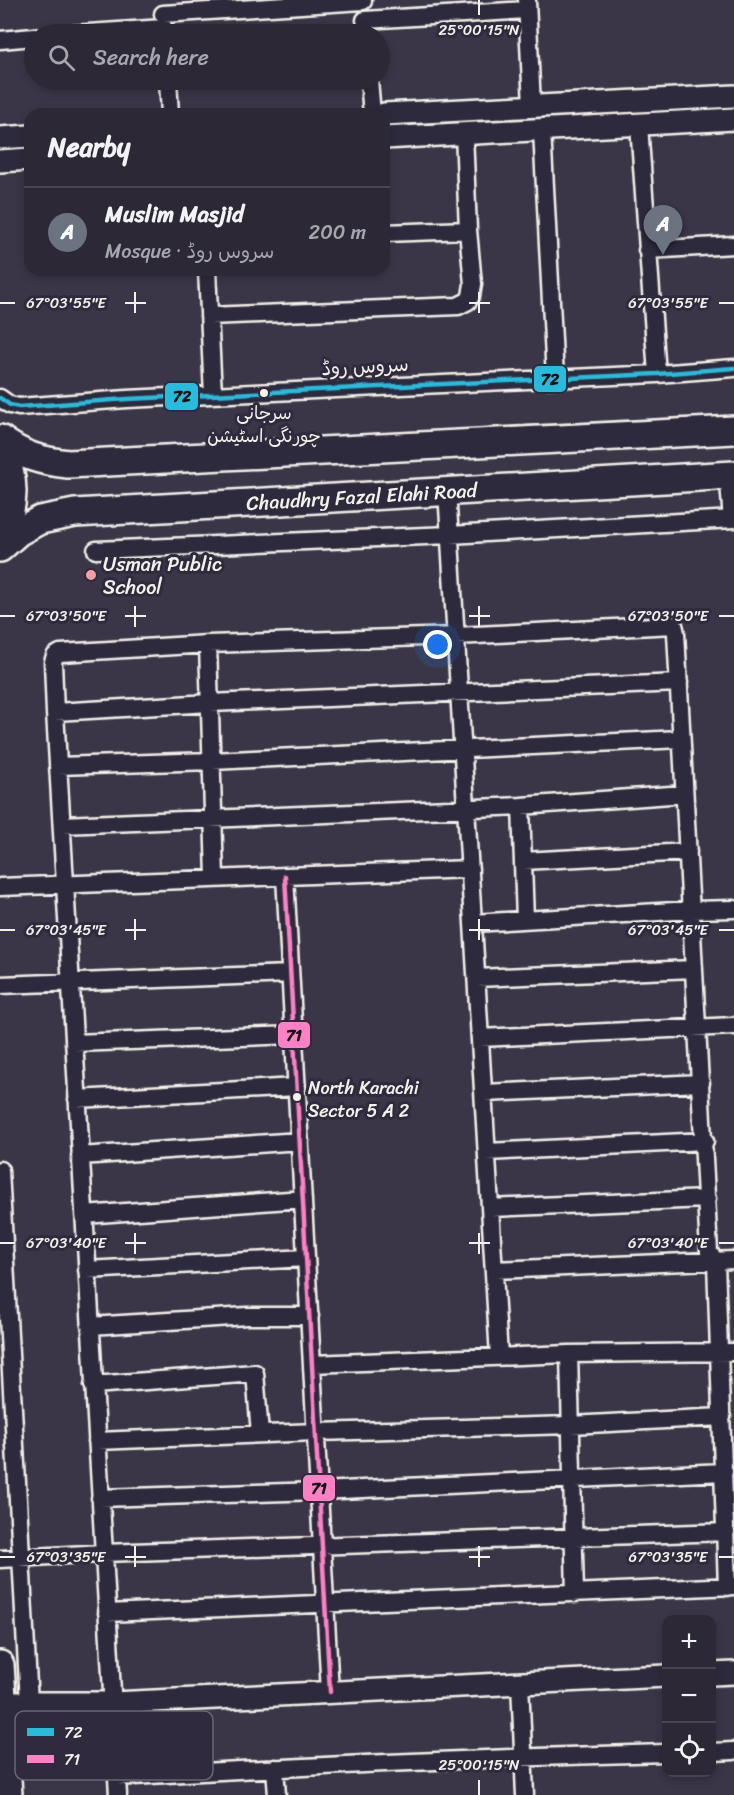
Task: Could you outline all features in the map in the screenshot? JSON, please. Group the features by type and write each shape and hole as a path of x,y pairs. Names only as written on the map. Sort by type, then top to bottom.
{"main road":[{"path":"0,439 22,453 44,461 68,464 734,430"},
{"path":"0,446 10,471 12,496 8,521 0,539"},
{"name":"Chaudhry Fazal Elahi Road","path":"0,548 18,532 40,520 75,513 733,475"},
{"path":"0,1665 8,1795"}],"street":[{"path":"134,24 164,19 363,1 365,24"},
{"path":"387,24 527,5 532,106"},
{"path":"0,40 24,38"},
{"path":"169,90 170,108"},
{"path":"370,90 371,108"},
{"path":"390,114 734,96"},
{"path":"390,138 734,119"},
{"path":"639,125 657,374"},
{"path":"542,130 555,378"},
{"path":"209,316 458,306 468,301 473,284 464,134"},
{"path":"0,138 24,136"},
{"path":"0,161 24,159"},
{"path":"390,233 468,230"},
{"path":"647,250 734,245"},
{"path":"207,276 213,395"},
{"name":"سروس روڈ","path":"0,398 10,405 19,407 734,368"},
{"path":"96,550 450,535 734,517 733,475"},
{"path":"447,490 499,1357"},
{"path":"107,1613 731,1586 726,1532 722,1417 727,1353 716,1262 710,1252 674,626 208,644 60,653 55,656 53,662 64,884 113,1711"},
{"path":"208,644 215,879"},
{"path":"55,712 679,683"},
{"path":"58,766 681,739"},
{"path":"62,825 521,806 684,794"},
{"path":"521,806 525,920"},
{"path":"523,861 688,852"},
{"path":"0,887 470,869"},
{"path":"285,876 330,1692"},
{"path":"473,922 734,909"},
{"path":"477,978 694,969"},
{"path":"0,985 290,974"},
{"path":"480,1038 734,1026"},
{"path":"74,1043 294,1035"},
{"path":"484,1093 701,1083"},
{"path":"77,1099 297,1087"},
{"path":"80,1156 300,1141"},
{"path":"487,1152 705,1141"},
{"path":"0,1170 29,1702"},
{"path":"84,1215 303,1199"},
{"path":"490,1208 707,1199"},
{"path":"87,1270 306,1258"},
{"path":"494,1270 734,1260"},
{"path":"90,1326 247,1316 310,1316"},
{"path":"312,1364 569,1354 727,1353"},
{"path":"569,1354 575,1594"},
{"path":"93,1384 255,1373 260,1434"},
{"path":"97,1441 571,1425 722,1417"},
{"path":"100,1498 320,1491 724,1472"},
{"path":"0,1559 103,1553 726,1532"},
{"path":"716,1674 734,1673"},
{"path":"2,1703 112,1703 662,1676"},
{"path":"520,1683 525,1795"},
{"path":"716,1752 734,1751"},
{"path":"213,1772 662,1753"},
{"path":"275,1768 277,1795"},
{"path":"117,1780 118,1795"}],"transit line":[{"name":"72","path":"0,398 10,405 19,407 127,399 657,374 734,368"},
{"name":"71","path":"285,876 330,1692"}],"place":[{"name":"Muslim Masjid","path":"663,255"},
{"name":"سرجانی چورنگی اسٹیشن","path":"264,393"},
{"name":"Usman Public School","path":"91,575"},
{"name":"North Karachi Sector 5 A 2","path":"297,1097"}]}
